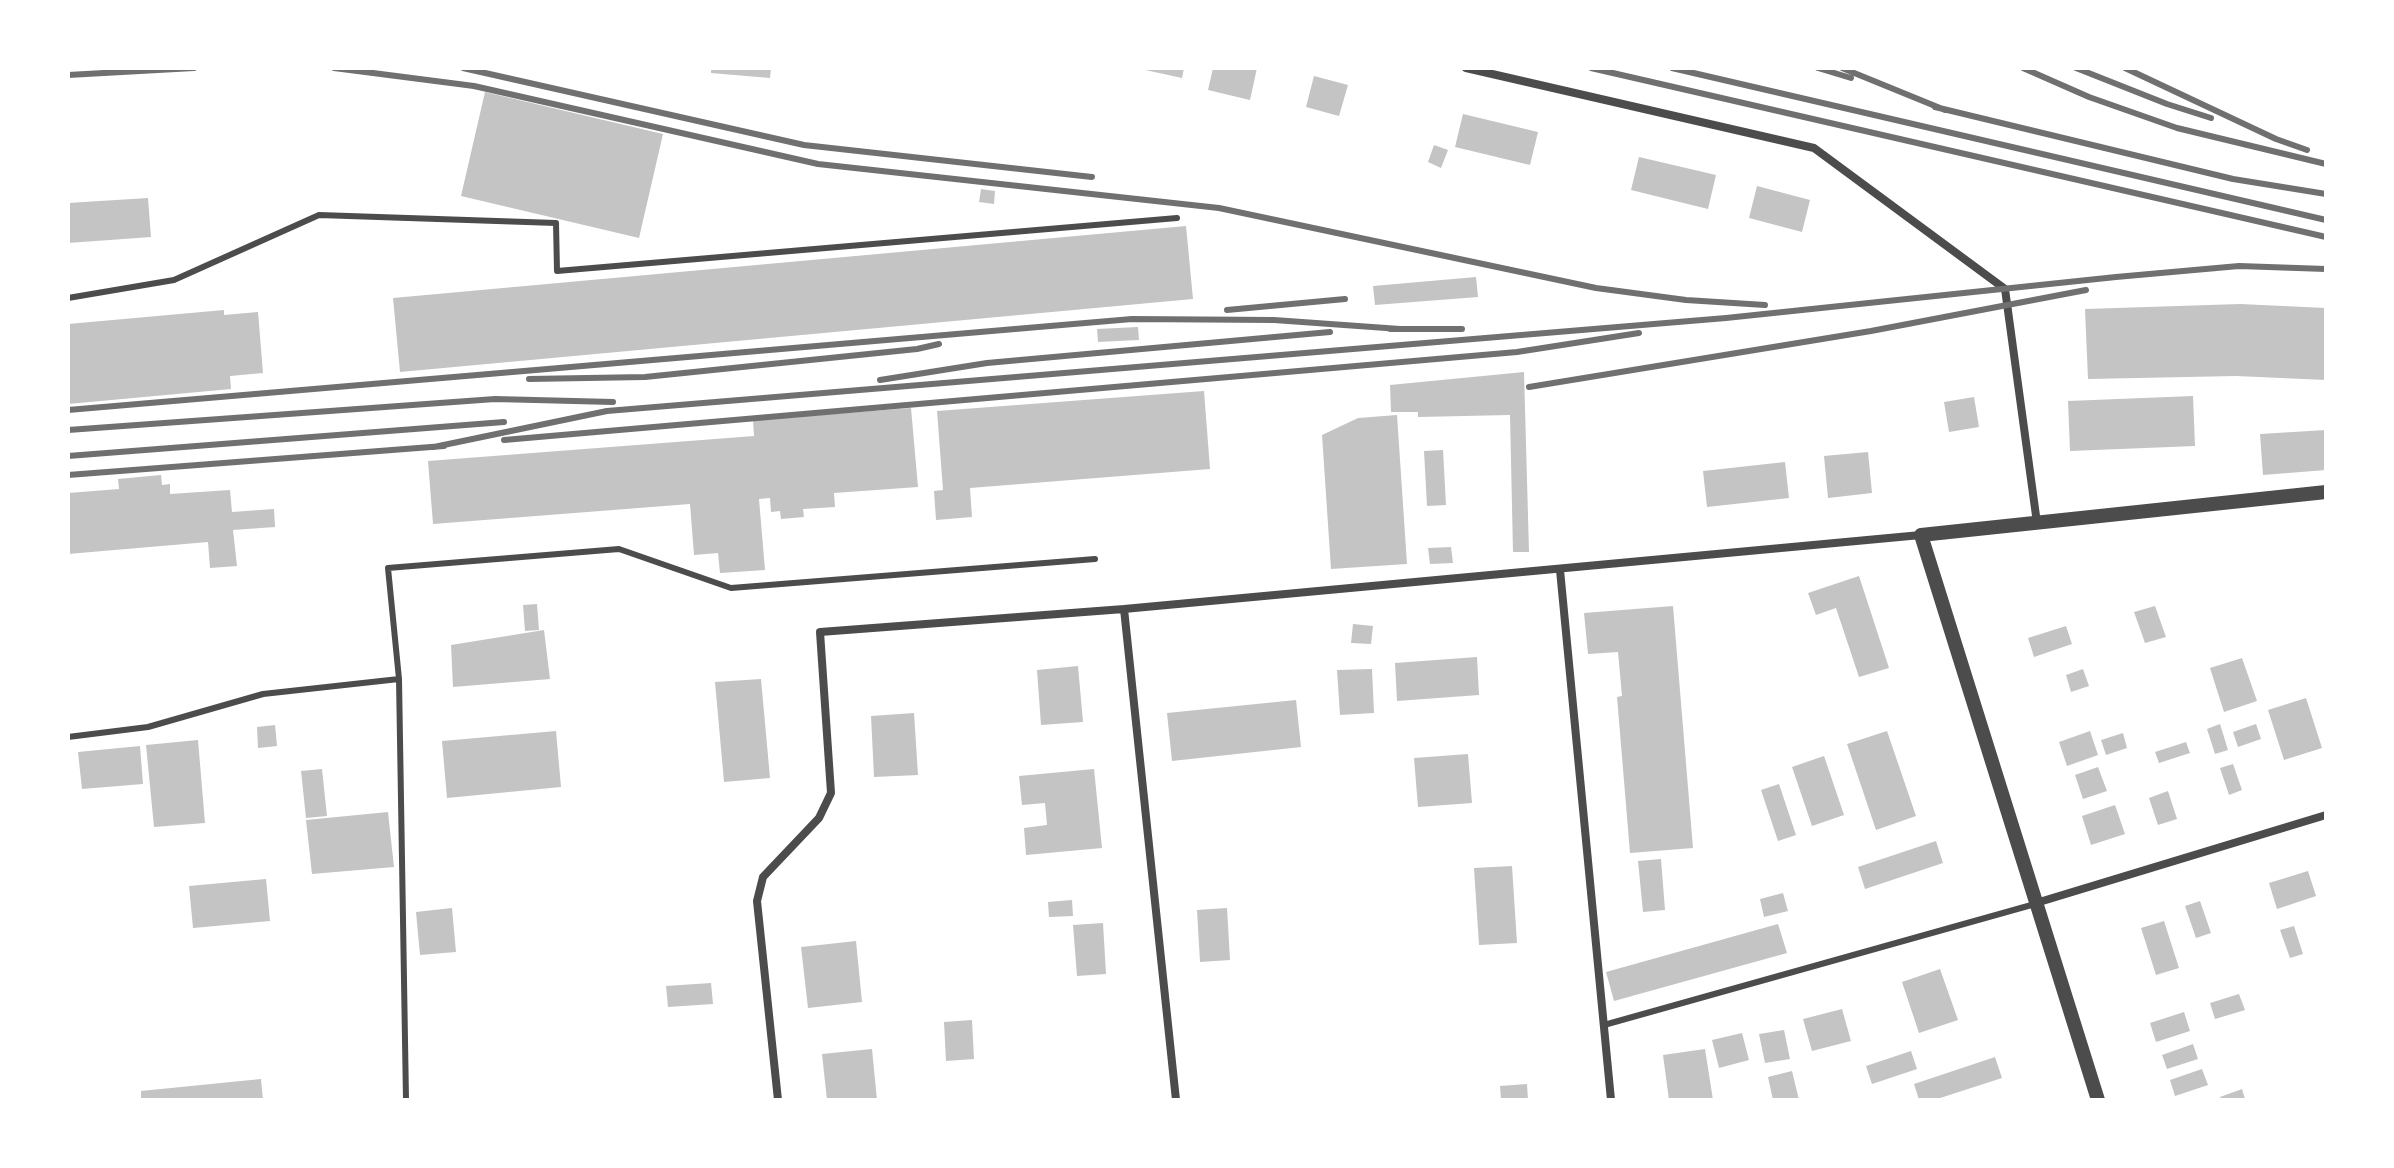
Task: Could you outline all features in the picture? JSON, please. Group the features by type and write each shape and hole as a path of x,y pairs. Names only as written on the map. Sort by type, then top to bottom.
{"street":[{"path":"1466,68 1814,148 2005,289 2037,523"},
{"path":"778,1100 757,901 763,877 819,818 831,793 820,632 1124,609 1560,570 2326,492"},
{"path":"1921,535 2098,1100"},
{"path":"1560,570 1611,1100"},
{"path":"1124,609 1176,1100"},
{"path":"2035,904 2326,815"}],"lane":[{"path":"68,298 174,280 319,215 556,223 557,271 1177,218"},
{"path":"406,1100 399,679 388,568 619,549 731,588 1095,559"},
{"path":"68,737 148,727 263,694 399,679"},
{"path":"1604,1025 2035,904"}],"building":[{"path":"711,68 771,68 770,78 711,73"},
{"path":"1136,68 1184,68 1182,78"},
{"path":"1213,68 1257,68 1250,100 1208,90"},
{"path":"1314,76 1348,85 1339,116 1306,107"},
{"path":"485,92 663,134 639,238 461,196"},
{"path":"1463,114 1538,132 1530,165 1455,147"},
{"path":"1434,145 1448,150 1441,168 1428,162"},
{"path":"1639,157 1716,175 1708,209 1631,190"},
{"path":"1757,186 1810,200 1802,232 1749,218"},
{"path":"981,189 995,191 994,204 979,202"},
{"path":"148,198 151,237 68,243 68,203"},
{"path":"1186,226 1193,299 400,372 393,298"},
{"path":"1476,277 1478,297 1375,305 1373,286"},
{"path":"2240,304 2326,308 2326,380 2236,376 2088,379 2085,309"},
{"path":"224,310 224,315 258,312 263,373 230,376 231,389 68,404 68,324"},
{"path":"1138,327 1139,340 1098,342 1097,329"},
{"path":"1524,372 1529,552 1513,552 1510,415 1418,417 1418,412 1391,412 1390,385"},
{"path":"1204,391 1210,469 970,488 972,517 936,520 934,491 943,490 937,411"},
{"path":"2193,396 2195,446 2070,451 2068,401"},
{"path":"1974,397 1979,427 1949,432 1944,402"},
{"path":"911,408 918,487 834,493 835,507 803,509 804,517 781,519 780,511 771,512 770,498 759,499 765,570 720,573 718,553 694,555 690,504 433,524 428,461 754,436 753,420"},
{"path":"1397,415 1407,564 1331,569 1322,435 1358,418"},
{"path":"2326,430 2326,470 2263,475 2260,434"},
{"path":"1443,450 1446,505 1427,506 1424,451"},
{"path":"1868,452 1872,493 1828,498 1824,456"},
{"path":"1785,462 1789,498 1707,507 1703,471"},
{"path":"161,475 162,485 170,484 170,494 230,490 232,512 274,509 275,527 233,530 237,566 210,568 208,542 68,554 68,493 119,489 118,479"},
{"path":"1451,547 1453,563 1430,564 1428,548"},
{"path":"1859,576 1889,668 1859,677 1836,608 1816,615 1808,593"},
{"path":"537,604 539,630 525,631 523,605"},
{"path":"1673,606 1693,848 1630,853 1617,697 1622,696 1618,652 1588,654 1584,613"},
{"path":"2155,606 2166,637 2145,643 2134,612"},
{"path":"1353,624 1373,626 1371,644 1351,643"},
{"path":"2066,626 2072,644 2034,657 2028,638"},
{"path":"544,630 550,679 453,687 451,645"},
{"path":"1477,657 1479,695 1397,701 1395,663"},
{"path":"2242,658 2257,701 2224,712 2210,668"},
{"path":"1078,666 1083,722 1041,725 1037,670"},
{"path":"1372,669 1374,713 1340,715 1337,670"},
{"path":"2083,669 2089,686 2071,692 2066,675"},
{"path":"761,679 770,778 724,782 715,682"},
{"path":"2306,698 2322,748 2284,760 2268,710"},
{"path":"1296,700 1301,747 1172,761 1167,713"},
{"path":"914,713 918,775 874,777 871,716"},
{"path":"2220,724 2228,750 2215,754 2207,729"},
{"path":"2256,724 2261,739 2238,747 2233,732"},
{"path":"275,725 277,746 258,748 257,727"},
{"path":"556,731 561,787 447,798 442,741"},
{"path":"1887,731 1916,816 1876,830 1847,744"},
{"path":"2090,731 2098,755 2067,766 2059,742"},
{"path":"2123,733 2127,748 2106,755 2101,740"},
{"path":"198,740 205,823 154,827 146,745"},
{"path":"2186,742 2190,753 2159,763 2155,752"},
{"path":"140,746 143,784 82,789 78,752"},
{"path":"1468,754 1472,803 1418,807 1414,758"},
{"path":"1824,756 1844,815 1812,826 1792,767"},
{"path":"2233,764 2242,790 2229,795 2220,768"},
{"path":"2098,767 2107,791 2083,799 2075,775"},
{"path":"322,769 327,816 306,818 301,771"},
{"path":"1094,769 1102,848 1026,855 1024,828 1047,825 1045,803 1022,805 1019,776"},
{"path":"1779,784 1796,835 1778,841 1761,790"},
{"path":"2168,791 2177,819 2158,825 2149,798"},
{"path":"2115,805 2125,834 2091,845 2082,816"},
{"path":"388,812 394,867 312,874 306,820"},
{"path":"1936,841 1943,863 1865,889 1858,867"},
{"path":"1661,859 1665,910 1643,912 1638,861"},
{"path":"1512,866 1517,943 1479,945 1474,868"},
{"path":"2308,871 2316,896 2277,909 2269,883"},
{"path":"266,879 270,921 193,928 189,886"},
{"path":"1783,893 1788,911 1764,917 1760,899"},
{"path":"1072,900 1073,916 1049,917 1048,902"},
{"path":"2200,901 2211,933 2196,938 2185,906"},
{"path":"452,908 456,952 420,955 416,912"},
{"path":"1227,908 1230,960 1200,962 1197,910"},
{"path":"2164,921 2179,968 2156,975 2141,928"},
{"path":"1103,923 1106,974 1077,976 1073,925"},
{"path":"1778,924 1787,953 1614,1001 1606,972"},
{"path":"2294,926 2303,954 2290,958 2280,930"},
{"path":"856,941 862,1002 808,1008 801,947"},
{"path":"1940,969 1958,1020 1919,1033 1902,982"},
{"path":"711,983 713,1004 668,1007 666,986"},
{"path":"2239,994 2245,1010 2215,1019 2210,1003"},
{"path":"1842,1009 1851,1041 1812,1051 1803,1019"},
{"path":"2184,1012 2190,1031 2156,1042 2150,1023"},
{"path":"972,1020 974,1059 946,1061 944,1022"},
{"path":"1784,1030 1790,1059 1765,1063 1759,1034"},
{"path":"1742,1033 1749,1060 1719,1068 1712,1040"},
{"path":"2193,1044 2198,1059 2167,1069 2162,1055"},
{"path":"872,1049 877,1100 827,1100 822,1054"},
{"path":"1705,1049 1713,1100 1669,1100 1663,1055"},
{"path":"1911,1051 1917,1069 1872,1084 1866,1066"},
{"path":"1995,1057 2002,1078 1934,1100 1919,1100 1914,1084"},
{"path":"2202,1069 2208,1085 2175,1096 2170,1080"},
{"path":"1792,1071 1799,1100 1773,1100 1768,1077"},
{"path":"261,1079 263,1100 141,1100 141,1091"},
{"path":"1527,1084 1528,1100 1501,1100 1500,1086"},
{"path":"2242,1089 2245,1099 2221,1100 2220,1097"}],"railway":[{"path":"68,75 194,68"},
{"path":"334,68 474,86 818,164 1219,208 1596,288 1686,300 1765,305"},
{"path":"463,68 804,145 1092,177"},
{"path":"1591,68 2326,237"},
{"path":"1672,68 2326,220"},
{"path":"1818,68 1851,78"},
{"path":"1842,68 1945,110"},
{"path":"2023,68 2089,97 2177,128 2326,164"},
{"path":"2076,68 2211,118"},
{"path":"2125,68 2276,139 2307,150"},
{"path":"1935,107 2233,179 2326,194"},
{"path":"434,447 607,411 1726,318 2239,266 2326,269"},
{"path":"1529,387 1871,331 2086,290"},
{"path":"1227,310 1345,299"},
{"path":"68,410 1132,319 1274,320 1400,329"},
{"path":"1390,329 1462,329"},
{"path":"880,380 987,363 1330,332"},
{"path":"504,440 1517,352 1639,333"},
{"path":"529,379 645,377 917,349 939,344"},
{"path":"68,430 495,399 613,402"},
{"path":"68,456 504,422"},
{"path":"68,475 444,446"}]}
